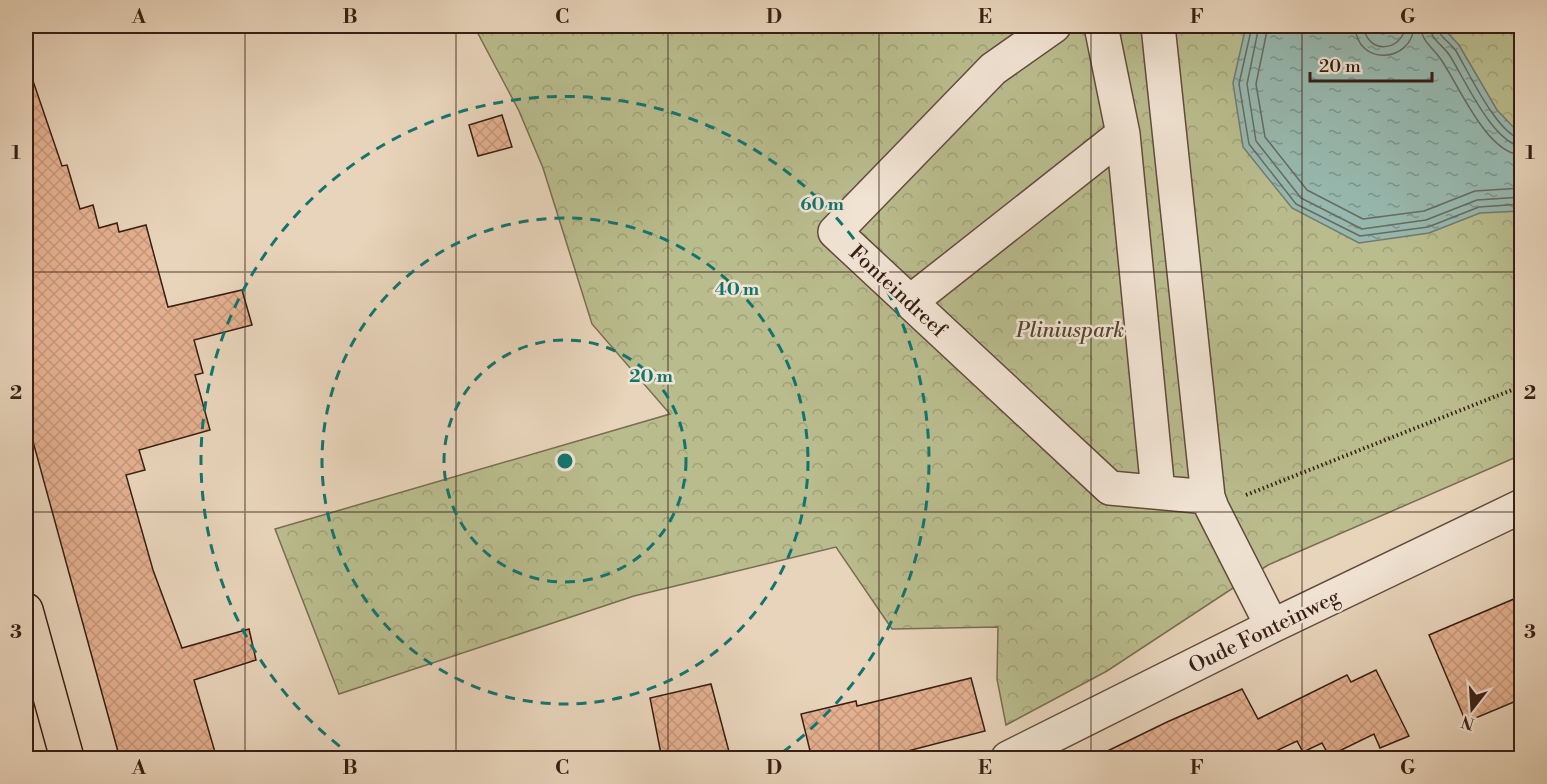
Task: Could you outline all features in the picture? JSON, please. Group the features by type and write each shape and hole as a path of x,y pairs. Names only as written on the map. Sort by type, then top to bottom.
{"main road":[{"path":"26,610 67,759"}],"street":[{"name":"Fonteindreef","path":"1054,26 993,69 835,232 1110,488 1158,492 1210,502"},
{"path":"1101,26 1123,134 1158,492"},
{"path":"1158,26 1210,502 1272,626"},
{"path":"910,302 1123,134"},
{"name":"Oude Fonteinweg","path":"1008,759 1272,626 1521,506"}],"path":[{"path":"1210,502 1521,386"}],"green space":[{"name":"Pliniuspark","path":"474,26 1521,26 1521,455 1268,565 1107,671 1006,725 997,679 998,627 892,629 836,547 634,596 339,694 275,529 670,414 592,324 543,168 519,111"}],"water":[{"path":"1246,26 1376,26 1383,34 1395,26 1441,26 1459,45 1497,110 1521,135 1521,211 1480,213 1429,233 1359,243 1292,208 1243,147 1233,83"}],"building":[{"path":"31,75 62,166 67,165 80,209 93,205 99,228 117,223 119,232 146,225 168,307 242,290 252,325 194,340 203,373 195,375 210,430 139,450 145,470 126,475 153,570 182,648 249,629 256,660 194,680 217,759 120,759 26,416 26,76"},
{"path":"502,115 512,147 478,156 469,125"},
{"path":"1521,596 1521,699 1466,722 1429,635"},
{"path":"1376,670 1409,736 1380,748 1374,734 1329,756 1322,743 1303,752 1297,741 1259,759 1091,759 1242,689 1258,719 1347,675 1351,682"},
{"path":"971,678 985,731 877,759 812,759 801,714 856,701 857,706"},
{"path":"711,684 731,759 662,759 650,698"}]}
